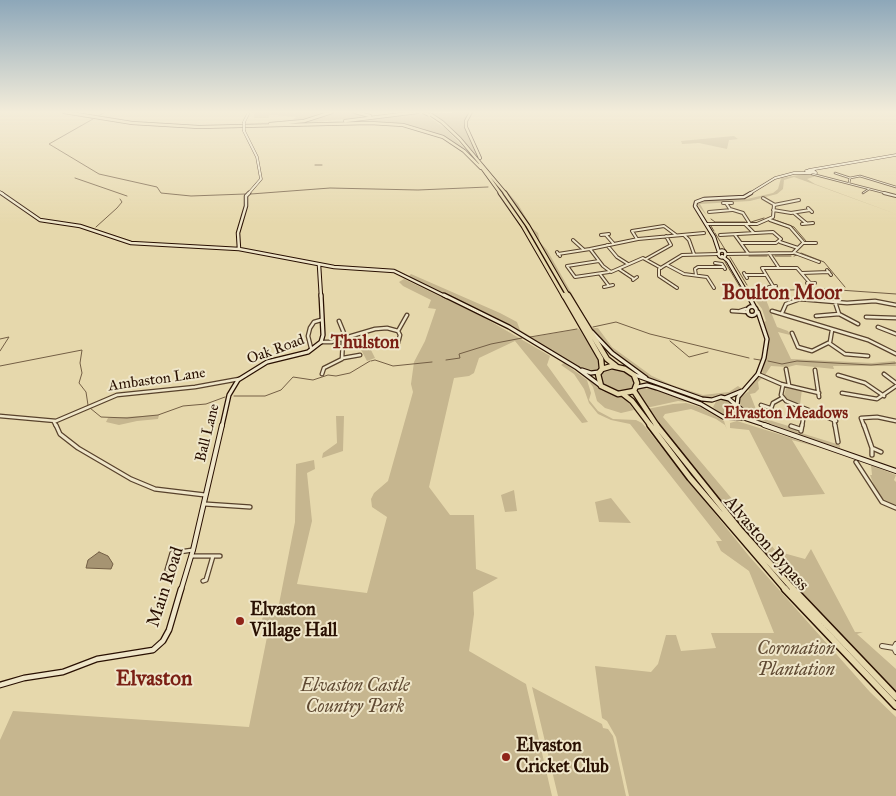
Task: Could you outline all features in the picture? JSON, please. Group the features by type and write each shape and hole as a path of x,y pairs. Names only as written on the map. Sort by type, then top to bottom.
{"highway":[{"path":"461,149 481,168"},
{"path":"465,149 506,200 533,242 601,359 601,371 598,377 601,386 609,391 622,394 635,389 634,375 628,370 616,366 602,352 579,316 528,226 487,169 469,149"},
{"path":"477,149 487,169"},
{"path":"601,371 616,366"},
{"name":"Alvaston Bypass","path":"635,389 637,404"},
{"name":"Alvaston Bypass","path":"622,394 637,404 696,486 767,570 896,706"},
{"name":"Alvaston Bypass","path":"645,415 741,531 816,614 896,697"}],"street":[{"path":"239,249 238,233 246,206 246,196 261,179 258,157 254,149"},
{"path":"736,417 740,413 737,400 742,391 758,374 764,358 766,332 758,312 728,261 726,254 719,247 695,206 698,200 744,196 756,191 771,180 808,170 896,155"},
{"path":"811,174 819,169"},
{"path":"808,170 816,172 821,176"},
{"path":"808,170 811,174"},
{"path":"835,172 850,178 862,176 896,187"},
{"path":"800,173 821,176 896,196"},
{"path":"849,183 850,178"},
{"path":"863,193 869,189"},
{"path":"0,192 40,220 80,226 131,243 239,249 323,266 385,269 402,274 436,293 509,327 577,368 601,386"},
{"path":"760,200 764,198 775,205 798,200 794,198"},
{"path":"732,203 725,203 732,210"},
{"path":"770,220 773,216 775,205"},
{"path":"709,212 732,210 743,213 750,224"},
{"path":"773,210 794,213 810,210"},
{"path":"794,213 804,224 813,223"},
{"path":"707,224 750,224 770,220 790,227 804,243"},
{"path":"745,224 754,234"},
{"path":"638,240 632,231 665,226 676,235"},
{"path":"720,234 735,235 775,232 781,238 780,242"},
{"path":"601,235 609,234"},
{"path":"558,254 666,236 704,234"},
{"path":"606,235 613,244"},
{"path":"684,235 689,240 694,254"},
{"path":"735,235 748,253"},
{"path":"599,261 567,266 575,277 600,274 619,269 628,264 646,259 671,244 666,236"},
{"path":"569,241 575,239 583,249"},
{"path":"742,243 780,242 798,248"},
{"path":"795,253 804,243 816,243"},
{"path":"607,245 617,257 628,264"},
{"path":"718,253 719,247"},
{"path":"590,248 599,261 610,271"},
{"path":"718,253 728,261"},
{"path":"769,253 779,268"},
{"path":"677,288 659,276 657,271 682,255 795,253 819,262"},
{"path":"722,256 726,254"},
{"path":"646,259 661,268"},
{"path":"696,275 695,269 698,267 724,267 715,263"},
{"path":"319,265 323,335 321,342 344,339 382,328 398,331"},
{"path":"666,265 684,274 708,277 714,288"},
{"path":"318,273 323,266"},
{"path":"768,287 775,286 762,268 796,268 802,273 808,283 814,284"},
{"path":"619,269 635,279"},
{"path":"802,273 829,272"},
{"path":"600,274 609,286"},
{"path":"746,276 766,276"},
{"path":"604,287 613,285"},
{"path":"748,311 749,298"},
{"path":"782,313 786,304 792,300 835,302 874,300 896,305"},
{"path":"835,302 839,314"},
{"path":"748,311 755,308"},
{"path":"732,311 758,312"},
{"path":"748,311 761,320"},
{"path":"772,311 868,340 896,354"},
{"path":"816,316 839,314 858,324"},
{"path":"391,346 397,346 400,340 398,331 407,315"},
{"path":"579,316 612,353 656,384"},
{"path":"866,316 896,318"},
{"path":"311,348 308,336 310,328 315,322 321,320"},
{"path":"339,321 344,339 343,358"},
{"path":"878,327 885,328 896,334"},
{"path":"792,333 798,347 805,350 817,350 832,340 832,330"},
{"name":"Oak Road","path":"238,379 256,367 308,352 321,342"},
{"path":"829,343 845,354 868,356"},
{"path":"322,374 324,368 339,362 343,358 360,355"},
{"path":"577,368 591,373 601,371"},
{"path":"786,369 789,385"},
{"path":"758,374 783,385 789,385 819,395 815,370"},
{"path":"842,393 866,401 884,396 896,385 884,374"},
{"path":"634,375 697,398 712,400 724,398 742,391"},
{"path":"838,375 865,383 884,396"},
{"name":"Ambaston Lane","path":"54,422 117,394 195,387 238,379"},
{"name":"Ball Lane","path":"205,495 226,405 231,390 238,379"},
{"path":"782,398 783,385"},
{"path":"635,389 652,386 701,404 725,418 736,417 759,423 896,471"},
{"path":"724,398 759,423"},
{"path":"761,405 770,410 774,401 782,398 835,420 837,442"},
{"path":"712,400 710,405 713,410"},
{"path":"790,426 800,430 808,410"},
{"path":"0,416 54,422 60,434 78,448 132,479 155,489 205,495"},
{"path":"872,455 872,448 861,419 864,416 896,421"},
{"path":"860,427 864,428"},
{"path":"872,448 881,452"},
{"path":"856,462 882,502 896,508"},
{"path":"865,477 870,478"},
{"name":"Main Road","path":"2,684 24,678 63,672 102,658 145,652 154,649 163,641 169,630 192,556 205,495"},
{"path":"203,504 250,506"},
{"path":"167,570 172,553 193,550"},
{"path":"192,556 220,556"},
{"path":"203,581 206,580 213,556"},
{"path":"882,646 895,648"}],"green space":[{"path":"805,174 816,176 807,179 815,184 896,214 794,177 784,180 783,189 777,194 750,201 700,204 707,216 697,204 704,200 747,199 773,193 778,189 781,178"},
{"path":"504,188 518,204 532,228 538,233 540,242 547,250 585,317 593,328 598,328 612,347 652,376 672,385 703,395 729,392 738,386 742,389 727,396 703,398 652,380 617,356 601,341 585,319"},
{"path":"411,274 500,313 517,322 520,330 532,337 579,329 597,357 600,363 599,368 592,372 583,369 505,324 434,290 409,276"},
{"name":"Elvaston Castle Country Park","path":"404,279 483,317 550,356 547,365 588,422 582,423 515,341 479,358 474,373 469,376 454,378 429,487 450,515 474,515 476,569 498,578 473,592 474,614 469,651 526,684 552,796 0,796 0,740 13,711 249,727 269,627 261,627 264,608 272,608 273,605 279,604 295,522 296,464 314,460 315,469 307,473 312,521 297,584 367,593 387,517 372,507 371,499 374,493 388,481 413,392 411,384 414,362 425,341 436,309 428,308 431,300 403,286 399,282"},
{"path":"762,290 777,327 788,331 790,335 778,332 791,359 872,363 895,361 896,366 833,366 834,369 796,365 788,367 771,366 765,375 762,372 768,349 764,322 766,321 762,309 749,292"},
{"path":"353,338 357,343 366,340 375,358 367,361 358,344 346,348 346,340"},
{"name":"Coronation Plantation","path":"564,363 587,380 591,393 589,400 598,411 613,419 636,420 642,423 749,556 870,692 896,717 896,796 629,796 616,737 607,721 602,718 595,666 651,672 658,664 666,635 676,635 681,651 716,648 711,633 774,633 749,571 721,551 716,541 722,541 630,424 611,420 598,414 589,403 584,389 574,374 561,365"},
{"path":"615,368 633,376 634,386 630,390 619,392 603,384 600,378 602,372"},
{"path":"586,377 602,391 625,398 634,410 621,413 605,408 597,401 593,387"},
{"path":"757,378 762,378 758,382 759,389 755,393 750,394 759,417 840,445 840,448 777,428 754,418 741,408 739,398 749,391 748,389"},
{"path":"787,386 802,389 800,405 788,400 784,395"},
{"path":"640,388 654,389 695,403 678,401 646,408 637,393"},
{"path":"717,400 727,400 734,404 737,411 736,414 730,416 720,414 713,407"},
{"path":"686,403 700,407 724,421 727,430 725,425 716,419 691,409 665,414 663,417 776,551 805,559 811,549 855,632 863,632 857,634 896,669 896,692 788,580 786,574 777,564 770,560 700,480 647,409"},
{"path":"159,415 158,419 119,425 106,422 108,418"},
{"path":"336,416 344,416 343,451 322,458 323,453 337,443"},
{"path":"737,421 836,452 792,440 825,494 783,497 749,430 730,428 730,423"},
{"path":"871,465 896,475 894,480 896,482 896,506 883,500 875,488 870,475 872,475"},
{"path":"514,490 517,511 505,512 501,495"},
{"path":"611,498 631,523 599,522 595,502"},
{"path":"532,687 602,724 603,728 608,729 613,736 626,796 558,796"}],"shaded area":[{"path":"99,552 108,556 113,564 111,569 86,568 88,560"}],"waterway":[{"path":"58,149 99,174 157,187 161,193 191,196 245,194"},
{"path":"315,165 322,165"},
{"path":"75,178 127,196"},
{"path":"251,194 330,188 418,190 488,187"},
{"path":"96,227 117,208 122,202 120,199"},
{"path":"751,222 764,218"},
{"path":"711,219 715,222 745,222"},
{"path":"775,220 794,227 806,241"},
{"path":"711,226 714,231"},
{"path":"715,233 726,251"},
{"path":"801,253 824,262 845,287"},
{"path":"749,256 767,256"},
{"path":"775,256 791,256"},
{"path":"730,257 747,285"},
{"path":"725,262 740,287"},
{"path":"789,290 825,289 896,294"},
{"path":"758,291 784,290"},
{"path":"593,327 616,322 650,334 749,358"},
{"path":"530,337 577,329"},
{"path":"0,339 9,337 0,351"},
{"path":"446,360 460,358 459,354 491,344 522,338"},
{"path":"670,341 689,357 708,352"},
{"path":"0,366 82,350 80,363 82,373 79,383 86,392 88,405"},
{"path":"754,359 760,360"},
{"path":"371,361 375,360 393,366 432,362"},
{"path":"234,396 265,396 281,390 293,377 313,380 328,375 336,376 350,373 370,361"},
{"path":"768,361 782,364 797,361 871,365 896,363"},
{"path":"90,408 101,417 127,418 158,415 183,406 206,404 225,397"}],"place":[{"name":"Elvaston Village Hall","path":"240,621"},
{"name":"Elvaston Cricket Club","path":"506,757"}],"district":[{"name":"Boulton Moor","path":"782,294"},
{"name":"Thulston","path":"365,344"},
{"name":"Elvaston Meadows","path":"786,414"},
{"name":"Elvaston","path":"154,680"}]}
